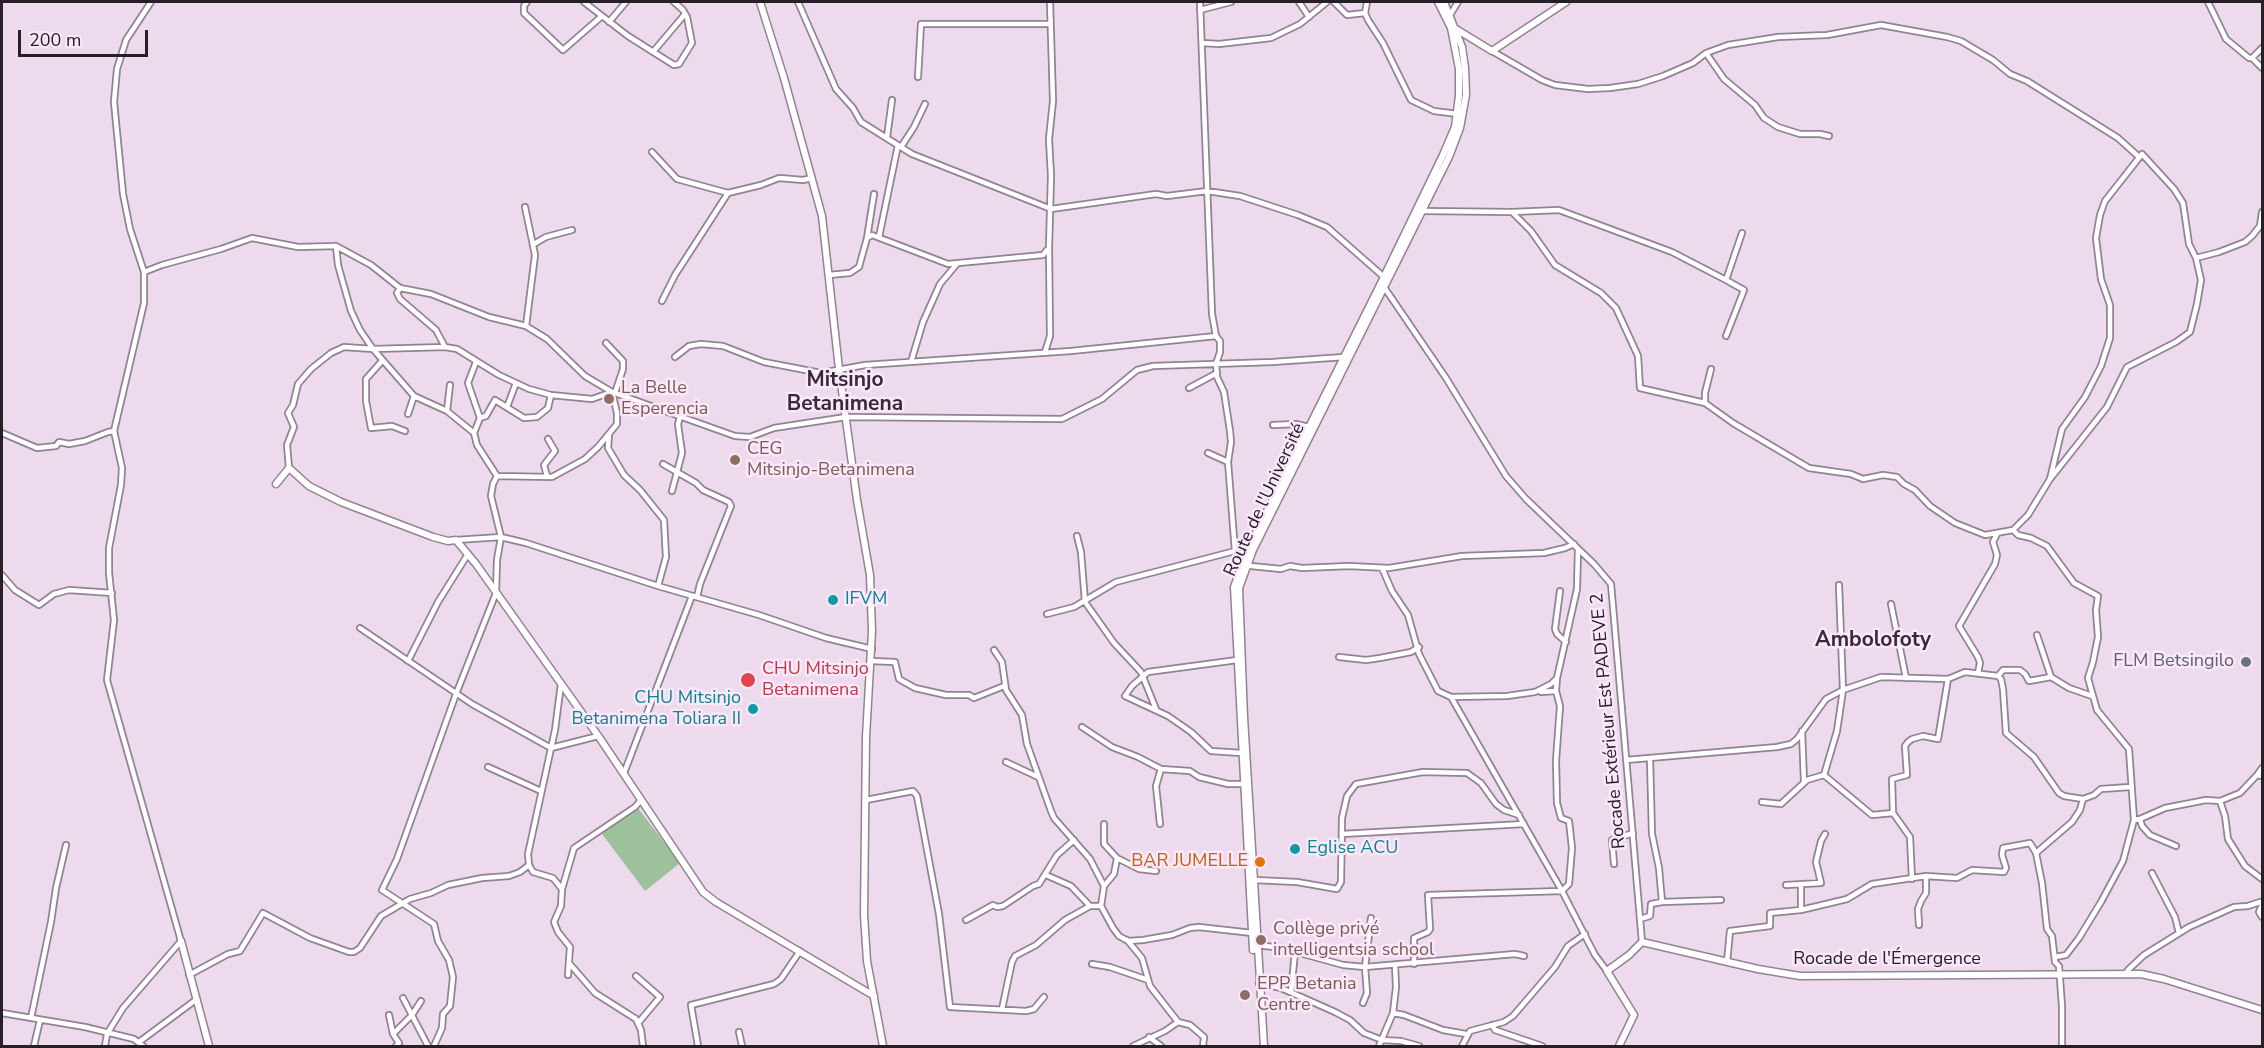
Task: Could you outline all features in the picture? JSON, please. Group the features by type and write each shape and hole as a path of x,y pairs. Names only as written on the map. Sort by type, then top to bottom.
{"street":[{"path":"151,2 126,40 117,69 114,102 123,194 130,229 144,272 144,303 114,431 122,468 122,485 109,548 114,620 107,680 209,1047"},
{"path":"527,2 524,6 524,13 563,50 602,16"},
{"path":"584,2 609,22 674,65 679,64 692,43 692,34 685,14 674,2"},
{"path":"609,22 626,2"},
{"path":"760,2 822,216 839,369 870,575 872,649 866,737 865,938 883,1047"},
{"path":"798,2 836,89 853,108 861,122 927,160 1051,209 1156,194 1167,196 1207,191 1240,196 1327,227 1384,277"},
{"path":"1045,352 1050,336 1049,139 1053,101 1050,2"},
{"path":"1200,2 1210,295 1216,336 1220,341 1220,352 1216,364 1217,374 1224,392 1231,441 1228,462 1235,550 1244,565 1281,569 1290,566 1382,568 1462,556 1544,553 1576,545 1577,589 1557,678 1560,705 1557,803 1561,818 1569,821 1572,848 1569,884 1562,891 1428,895 1430,929 1425,934 1414,938 1414,964"},
{"path":"1200,10 1231,2"},
{"path":"1299,2 1309,17"},
{"path":"1203,43 1219,44 1271,38 1300,24 1328,2"},
{"path":"1334,2 1347,15 1365,13"},
{"path":"1367,2 1365,13 1368,20 1383,43 1410,100 1434,111 1458,114"},
{"name":"Route de l'Université","path":"1263,526 1309,427 1443,155 1458,114 1459,69 1456,48 1451,28 1438,2"},
{"name":"Route de l'Université","path":"1262,1047 1252,933 1233,596 1244,565 1263,526 1449,157 1463,115 1466,95 1462,47 1444,2"},
{"path":"1450,15 1458,2"},
{"path":"1492,51 1566,2"},
{"path":"2208,2 2226,39 2249,58 2253,58 2262,68"},
{"path":"653,52 685,14"},
{"path":"918,77 921,24 1049,24"},
{"path":"1456,28 1542,80 1555,85 1588,89 1638,84 1693,63 1706,53 1728,45 1763,38 1827,35 1881,25 1947,37 1969,46 1993,60 2010,74 2027,81 2118,138 2139,157"},
{"path":"2253,58 2262,48"},
{"path":"1706,53 1724,79 1755,105 1764,118 1778,127 1800,134 1829,136"},
{"path":"887,137 892,100"},
{"path":"879,237 891,174 900,146 914,127 926,104"},
{"path":"652,152 677,179 728,193 761,185 778,178 803,180 812,178"},
{"path":"1512,212 1532,231 1555,265 1601,293 1616,308 1638,356 1640,388 1705,403 1733,423 1809,468 1851,474 1863,479 1883,475 1897,477 1915,490 1930,506 1955,523 1985,535 1997,534 2013,530 2034,507 2050,479 2107,407 2127,367 2176,342 2190,332 2201,280 2196,258 2189,243 2183,203 2174,189 2142,154 2105,201 2100,215 2096,238 2101,279 2110,305 2110,338 2101,366 2085,397 2062,429 2050,479"},
{"path":"662,301 675,274 728,193"},
{"path":"829,275 850,273 859,267 867,238 874,194"},
{"path":"525,207 535,255 526,326"},
{"path":"1422,212 1559,210 1672,252 1744,290 1726,336"},
{"path":"2196,258 2245,242 2260,226 2262,212"},
{"path":"534,244 546,237 573,230"},
{"path":"1725,280 1742,234"},
{"path":"867,238 872,235 879,237 948,264 1043,255 1049,248"},
{"path":"144,272 252,238 298,247 336,246 371,265 400,288 431,294 489,317 526,326 547,339 585,376 613,393 735,436 750,437 774,428 846,417 1062,419 1102,399 1137,370 1170,364 1273,362 1344,357"},
{"path":"336,246 338,265 351,311 360,330 382,361 414,396 447,411 474,433"},
{"path":"911,362 922,322 940,284 956,264"},
{"name":"Rocade Extérieur Est PADEVE 2","path":"1384,287 1446,378 1506,476 1526,499 1576,545 1611,584 1642,942"},
{"path":"400,288 397,292 400,299 435,330 445,347"},
{"path":"675,357 689,346 701,344 723,346 764,362 821,373 911,362 1216,336"},
{"path":"497,476 561,474 598,447 609,434 616,423 618,412 613,393 623,369 623,361 606,343"},
{"path":"613,393 592,399 551,395 516,383 457,349 344,347 331,353 311,369 298,384 293,405 288,412 294,426 287,445 289,468 309,486 340,502 433,537 448,541 501,537 526,543 826,638 872,649"},
{"path":"382,361 366,378 366,401 371,428 392,426 405,430"},
{"path":"476,362 468,383 480,418 474,433 477,445 497,476"},
{"path":"1705,403 1705,393 1712,369"},
{"path":"1189,388 1217,374"},
{"path":"507,407 516,383"},
{"path":"447,411 450,385"},
{"path":"480,418 486,416 495,400 529,419 543,413 549,405 551,395"},
{"path":"408,414 414,396"},
{"path":"672,490 682,453 678,424 680,417"},
{"path":"1273,425 1296,424 1309,427"},
{"path":"2,433 37,448 56,446 59,442 69,444 85,441 114,431"},
{"path":"609,434 608,448 624,475 640,490 664,520 666,557 658,586"},
{"path":"547,476 544,465 555,451 548,439"},
{"path":"1208,453 1228,462"},
{"path":"624,774 731,506 729,502 703,490 696,483 663,464"},
{"path":"276,484 289,468"},
{"path":"434,1047 442,1028 443,1014 450,1006 453,977 449,960 438,941 434,924 382,890 397,859 456,694 496,593 497,560 501,537 491,496 497,476"},
{"path":"2013,530 2018,535 2031,538 2047,546 2074,583 2098,596 2096,610 2098,637 2094,662 2088,678 2092,696 2104,720 2129,749 2131,766 2130,787 2134,820 2129,830 2123,861 2079,938 2066,955 2055,957"},
{"path":"1978,673 1980,663 1978,657 1959,626 1995,564 1997,555 1994,542 1997,534"},
{"path":"1077,536 1081,552 1085,602 1114,643 1142,676 1156,709"},
{"path":"456,540 598,736 703,892 874,996"},
{"path":"1047,614 1085,602 1116,582 1235,550"},
{"path":"408,661 438,602 468,554"},
{"name":"Route de l'Université","path":"1244,565 1238,596 1262,1047"},
{"path":"1382,568 1386,582 1408,615 1419,647 1419,654 1438,691 1451,697 1507,696 1557,691"},
{"path":"2,575 15,590 39,604 54,594 69,590 112,593"},
{"path":"1824,776 1837,730 1844,690 1839,585"},
{"path":"1560,591 1555,629 1566,642"},
{"path":"1891,604 1906,678"},
{"path":"360,628 456,694 551,748 598,736"},
{"path":"2037,636 2051,677 2069,688 2092,696"},
{"path":"1338,657 1366,660 1411,652 1419,647"},
{"path":"994,650 1002,662 1004,686 1022,715 1027,744 1054,818 1089,859 1104,886"},
{"path":"871,660 895,662 899,679 915,688 946,695 969,695 974,698 1004,686"},
{"path":"1237,660 1148,672 1125,696 1156,709 1186,728 1211,751 1242,753"},
{"path":"1998,676 2000,672 2007,669 2023,671 2029,681 2051,677"},
{"path":"1626,760 1791,744 1826,699 1881,677 1948,679 1965,672 1998,676"},
{"path":"1998,676 2003,689 2006,733 2034,757 2059,793 2083,799 2094,795 2101,789 2130,787"},
{"path":"1535,692 1551,684 1557,678"},
{"path":"1912,879 1910,837 1893,813 1892,779 1907,775 1905,746 1912,738 1923,736 1938,739 1948,679"},
{"path":"561,684 551,748 528,854 529,865 533,872 553,878 562,889"},
{"path":"1451,697 1585,934 1634,1015 1619,1047"},
{"path":"1082,727 1112,747 1161,769 1190,771 1199,777 1228,784 1243,784"},
{"path":"1802,731 1805,777 1803,784"},
{"path":"1650,759 1652,834 1659,868 1662,902"},
{"path":"1006,762 1038,777"},
{"path":"488,767 541,790"},
{"path":"2134,820 2165,808 2206,800 2220,801 2240,793 2260,775 2262,768"},
{"path":"1160,824 1156,786 1161,769"},
{"path":"1254,880 1297,882 1337,889 1341,882 1342,818 1347,796 1356,784 1423,772 1467,773 1481,783 1496,804 1504,810 1519,815"},
{"path":"1824,776 1872,814 1893,813"},
{"path":"1762,802 1781,804 1807,780 1824,776"},
{"path":"866,800 913,791 917,796 939,914 950,1007 1026,1011 1034,1009 1044,997"},
{"path":"2036,854 2072,822 2080,810 2083,799"},
{"path":"568,975 570,947 558,932 554,922 561,906 562,889 574,848 626,813 641,800"},
{"path":"2220,801 2225,816 2228,839 2245,866 2262,879"},
{"path":"2140,819 2142,826 2150,835 2176,846"},
{"path":"1104,824 1104,844 1117,858 1138,869 1156,871"},
{"path":"1342,834 1524,824"},
{"path":"1614,864 1612,840 1633,833"},
{"path":"1786,885 1802,886 1821,883 1816,862 1825,834"},
{"path":"966,920 993,905 1003,906 1039,884 1057,855 1074,840"},
{"path":"1727,962 1730,931 1770,926 1770,913 1801,910 1847,899 1872,884 1926,876 1957,878 1972,870 2004,872 2006,868 2002,855 2003,848 2030,843 2036,854 2047,929 2052,936 2059,975 2062,1047"},
{"path":"31,1018 66,845"},
{"path":"1117,858 1114,874 1104,886 1101,906 1113,928 1140,954 1149,986 1178,1022 1190,1025 1204,1037 1203,1047"},
{"path":"189,975 228,954 240,951 263,913 310,938 354,952 360,948 381,916 410,899 448,885 482,878 509,876 529,865"},
{"path":"2152,873 2175,917 2179,933"},
{"path":"1046,875 1071,886 1090,906"},
{"path":"1919,925 1918,909 1926,893 1926,876"},
{"path":"1801,910 1802,886"},
{"path":"1640,919 1650,916 1651,904 1721,900"},
{"path":"2126,973 2144,955 2179,933 2234,907 2260,902 2262,905 2259,912 2262,917"},
{"path":"1002,1009 1010,967 1015,956 1036,945 1065,920 1090,906 1101,906"},
{"path":"1363,1003 1367,993 1365,967 1371,918"},
{"path":"1127,940 1172,935 1199,927 1252,933"},
{"path":"1462,1047 1466,1034 1474,1028 1492,1025 1514,1016 1555,967 1568,946 1585,934"},
{"path":"105,1047 107,1034 123,1008 181,941"},
{"path":"1608,971 1642,942"},
{"name":"Rocade de l'Émergence","path":"1642,942 1800,976 2126,973 2164,979 2262,1010"},
{"path":"1257,945 1343,965 1365,967 1515,954 1524,956"},
{"path":"698,1047 691,1005 774,984 781,979 800,951"},
{"path":"1291,992 1295,952"},
{"path":"569,962 595,993 639,1022 643,1047"},
{"path":"1092,964 1110,967 1148,980"},
{"path":"1378,1047 1393,1013 1396,987 1395,965"},
{"path":"636,976 660,997 639,1022"},
{"path":"1259,983 1291,992 1324,1009 1335,1012 1350,1020 1364,1033 1382,1040 1401,1041 1419,1047"},
{"path":"403,998 428,1047"},
{"path":"139,1042 196,999"},
{"path":"393,1034 412,1015 421,1000"},
{"path":"2,1013 85,1027 139,1042 143,1047"},
{"path":"1393,1013 1443,1030 1466,1034"},
{"path":"389,1015 393,1034 399,1043 396,1047"},
{"path":"34,1047 40,1020"},
{"path":"1133,1047 1178,1022"},
{"path":"1492,1025 1495,1030 1537,1046"},
{"path":"739,1032 742,1047"},
{"path":"1149,1037 1161,1047"}],"green space":[{"path":"637,807 680,863 645,891 602,834"}],"place":[{"name":"La Belle Esperencia","path":"609,399"},
{"name":"CEG Mitsinjo-Betanimena","path":"735,460"},
{"name":"IFVM","path":"833,600"},
{"name":"FLM Betsingilo","path":"2246,662"},
{"name":"CHU Mitsinjo Betanimena","path":"748,680"},
{"name":"CHU Mitsinjo Betanimena Toliara II","path":"753,709"},
{"name":"Eglise ACU","path":"1295,849"},
{"name":"BAR JUMELLE","path":"1260,862"},
{"name":"Collège privé intelligentsia school","path":"1261,940"},
{"name":"EPP Betania Centre","path":"1245,995"}],"district":[{"name":"Mitsinjo Betanimena","path":"845,393"},
{"name":"Ambolofoty","path":"1873,641"}]}
